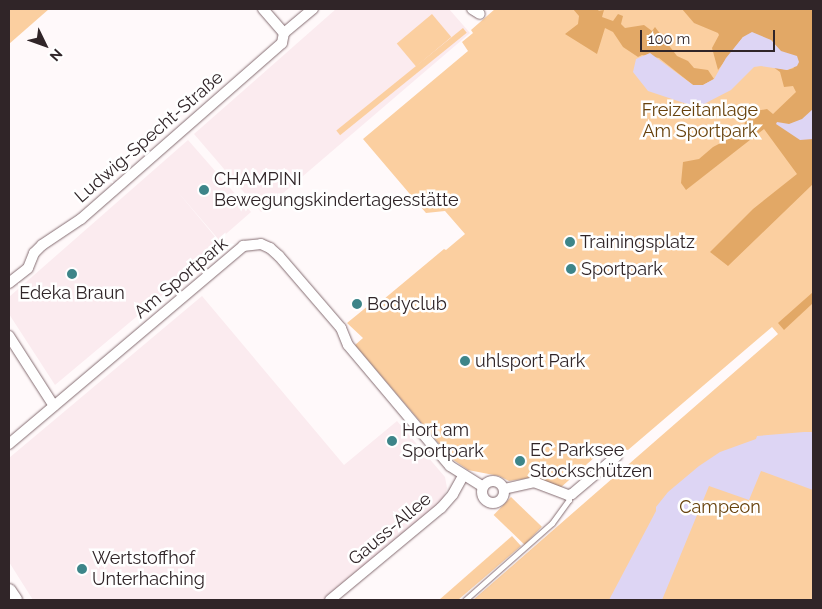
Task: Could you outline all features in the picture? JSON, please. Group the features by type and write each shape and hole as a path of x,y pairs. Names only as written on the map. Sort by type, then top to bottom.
{"main road":[{"path":"9,591 15,600"}],"street":[{"path":"263,9 284,33"},
{"name":"Ludwig-Specht-Straße","path":"9,283 28,268 34,253 80,219 282,43 284,33 313,9"},
{"name":"Am Sportpark","path":"9,444 243,246 260,244 270,248 279,256 341,328 348,345 450,466 483,487"},
{"path":"9,336 54,406"},
{"path":"568,495 579,490 617,456"},
{"name":"Gauss-Allee","path":"330,600 442,508 453,494 463,476"},
{"name":"Am Sportpark","path":"492,480 502,484 504,489 501,500 494,503 484,498 483,487 492,480"},
{"name":"Am Sportpark","path":"504,489 534,482 568,495"}],"lane":[{"path":"466,600 552,523 569,500 568,495"}],"shaded area":[{"path":"336,9 449,9 470,33 261,212 194,134"},
{"path":"573,9 604,10 602,17 613,21 618,14 623,16 621,24 625,28 644,25 652,31 655,27 677,56 688,61 694,68 708,70 714,79 703,85 693,85 659,58 642,55 638,57 623,47 613,32 605,28 597,54 565,34 578,24 579,16"},
{"path":"682,9 813,9 813,184 728,266 710,252 753,209 797,174 764,129 686,190 681,183 683,162 699,159 713,147 734,136 742,130 746,120 756,111 767,109 773,114 796,92 793,86 784,87 780,72 773,67 787,70 794,68 771,40 743,37 718,70 712,48 719,35 718,33 694,23"},
{"path":"752,32 771,40 781,51 797,56 799,62 797,66 787,70 761,66 754,67 731,90 702,105 687,104 648,91 633,72 636,59 650,53 693,85 703,85 714,79 726,58 743,37"},
{"path":"813,109 813,139 800,140 776,124 777,122 789,124 802,119"},
{"path":"188,140 251,212 219,240 177,191 222,245 55,385 9,314 9,297"},
{"path":"813,292 813,303 784,330 778,323"},
{"path":"202,296 344,465 397,421 445,477 447,488 441,505 325,600 33,600 9,562 9,458"},
{"path":"813,432 813,490 761,471 749,500 709,486 662,600 609,600 656,511 656,507 668,492 699,466 720,452 756,439 757,436"}],"green space":[{"path":"9,9 49,9 9,44"},
{"path":"495,9 813,9 813,600 473,600 778,334 772,327 628,450 614,446 605,448 559,489 537,477 509,481 499,476 468,470 452,459 355,345 363,338 347,323 374,301 378,304 465,234 445,211 426,213 363,139 468,51 462,42 473,33 471,30"},
{"path":"432,14 451,37 416,67 397,44"},
{"path":"463,28 467,33 340,135 336,131"},
{"path":"511,497 542,527 525,545 494,515"},
{"path":"512,536 521,546 458,600 439,600"}],"place":[{"name":"CHAMPINI Bewegungskindertagesstätte","path":"204,190"},
{"name":"Trainingsplatz","path":"570,242"},
{"name":"Sportpark","path":"571,269"},
{"name":"Edeka Braun","path":"72,274"},
{"name":"Bodyclub","path":"357,304"},
{"name":"uhlsport Park","path":"465,361"},
{"name":"Hort am Sportpark","path":"392,441"},
{"name":"EC Parksee Stockschützen","path":"520,461"},
{"name":"Wertstoffhof Unterhaching","path":"82,569"}],"park label":[{"name":"Freizeitanlage Am Sportpark","path":"700,121"},
{"name":"Campeon","path":"720,507"}]}
